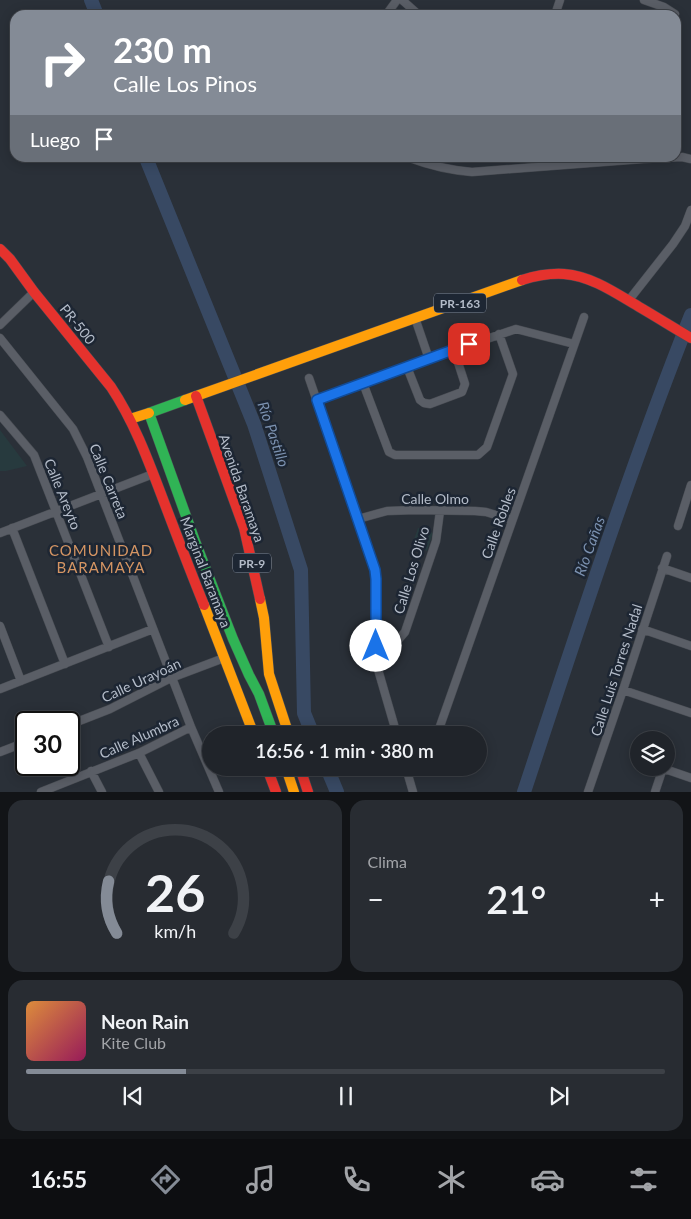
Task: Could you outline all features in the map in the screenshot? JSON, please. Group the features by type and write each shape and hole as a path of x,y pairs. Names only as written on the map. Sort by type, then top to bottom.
{"main road":[{"name":"PR-500","path":"0,249 111,386 130,419"},
{"name":"PR-163","path":"130,419 518,282 545,275 570,275 605,286 691,338"},
{"name":"Avenida Baramaya","path":"196,396 244,528 264,618 269,674 286,726"},
{"path":"149,413 233,639 259,694 271,726"},
{"name":"Marginal Baramaya","path":"130,419 250,726"},
{"path":"270,776 276,792"},
{"path":"289,776 294,792"},
{"path":"303,776 308,792"}],"street":[{"path":"402,0 413,10"},
{"path":"644,0 669,10"},
{"path":"421,162 449,170 472,172 542,162"},
{"path":"629,300 673,244 685,226 691,210"},
{"path":"0,325 34,292"},
{"name":"Calle Robles","path":"440,726 584,317"},
{"path":"415,318 429,358"},
{"path":"317,400 516,328 574,344"},
{"path":"363,382 389,452 395,455 478,454 487,447 513,374 499,334"},
{"name":"Calle Carreta","path":"0,338 73,429 87,457 171,678 219,792"},
{"path":"408,366 420,400 430,404 462,392 465,384 454,350"},
{"path":"309,378 375,570 377,666 394,726"},
{"name":"Calle Areyto","path":"0,415 34,456 109,647"},
{"path":"0,533 153,474"},
{"path":"678,526 687,510 691,485"},
{"name":"Calle Olmo","path":"358,519 387,511 475,511 486,512 512,520"},
{"name":"Calle Los Olivo","path":"376,646 398,640 405,632 436,542 440,511"},
{"path":"12,528 65,664"},
{"name":"Calle Luis Torres Nadal","path":"588,792 667,556"},
{"path":"662,568 691,578"},
{"path":"0,626 21,681"},
{"path":"0,689 153,629"},
{"path":"642,629 691,646"},
{"name":"Calle Urayoán","path":"80,721 110,709 171,678 224,658"},
{"path":"623,690 691,712"},
{"name":"Calle Alumbra","path":"43,791 139,753 191,727"},
{"path":"0,752 15,746"},
{"path":"139,753 160,792"},
{"path":"91,771 102,792"},
{"path":"675,772 691,778"},
{"path":"408,776 413,792"},
{"path":"655,792 660,776"}],"green space":[{"path":"0,430 27,466 0,471"},
{"path":"418,528 433,533 427,551 412,545"}],"waterway":[{"name":"Río Pastillo","path":"91,0 95,10"},
{"name":"Río Pastillo","path":"148,162 254,424 301,570 304,713 309,726"},
{"name":"Río Cañas","path":"524,792 625,492 691,315"},
{"name":"Río Pastillo","path":"330,776 337,792"}],"traffic: fast":[{"path":"185,400 149,413 233,639 259,694 271,726"}],"traffic: slow":[{"path":"185,400 522,280"},
{"path":"130,419 149,413"},
{"path":"260,599 264,618 269,674 286,726"},
{"path":"204,605 251,726"},
{"path":"289,776 294,792"}],"traffic: jam":[{"path":"0,249 10,259 34,292 111,387 119,400 145,453 204,605"},
{"path":"522,280 553,274 574,275 584,278 613,292 691,338"},
{"path":"196,396 244,528 260,599"},
{"path":"270,776 276,792"},
{"path":"303,776 308,792"}],"district":[{"name":"COMUNIDAD BARAMAYA","path":"101,558"}],"route":[{"path":"376,646 375,570 317,400 469,344"}]}
